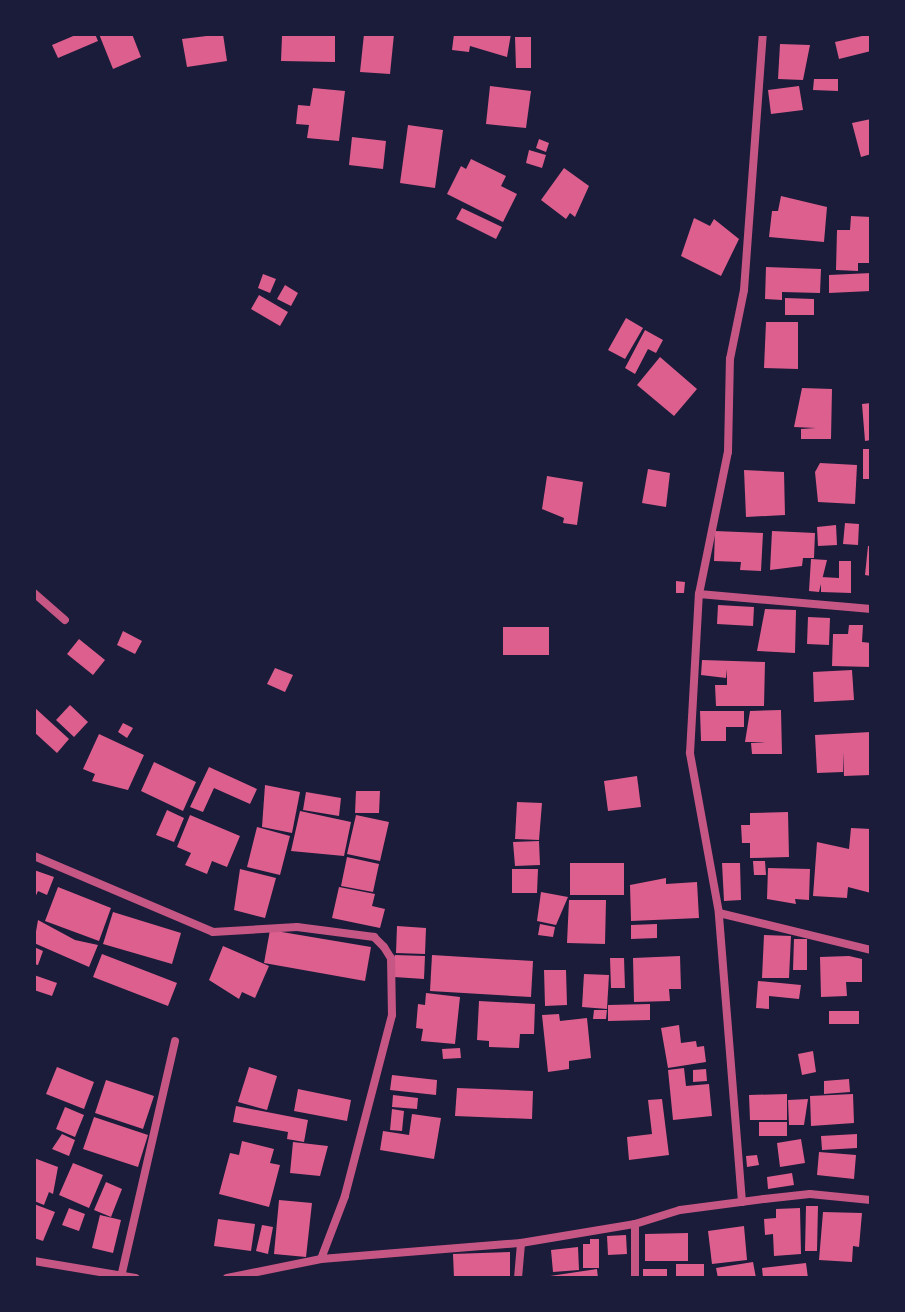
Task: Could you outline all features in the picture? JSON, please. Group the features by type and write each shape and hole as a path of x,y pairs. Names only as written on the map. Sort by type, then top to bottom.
{"street":[{"path":"742,1202 719,913 690,753 699,594 728,452 730,359 744,290 763,34"},
{"path":"34,593 65,620"},
{"path":"699,594 871,609"},
{"path":"34,856 213,932 297,927 374,937 384,947 391,958 392,1015 345,1196 321,1259"},
{"path":"719,913 871,950"},
{"path":"121,1277 175,1041"},
{"path":"227,1278 321,1259 521,1243 635,1224 680,1210 742,1202 810,1194 871,1200"},
{"path":"635,1224 635,1278"},
{"path":"518,1278 521,1243"},
{"path":"34,1261 136,1278"}],"building":[{"path":"78,34 95,34 98,41 58,58 52,45"},
{"path":"99,34 132,34 141,57 113,69"},
{"path":"223,34 227,61 187,67 182,39"},
{"path":"335,34 335,62 281,61 282,36"},
{"path":"364,34 394,34 390,74 360,72"},
{"path":"454,34 511,34 507,57 470,46 469,52 452,50"},
{"path":"871,34 871,51 839,59 835,42"},
{"path":"515,37 531,37 531,68 516,68"},
{"path":"780,44 810,45 803,80 778,79"},
{"path":"814,79 838,79 838,91 813,90"},
{"path":"490,86 531,91 526,128 486,124"},
{"path":"799,86 803,110 771,114 768,90"},
{"path":"313,88 345,91 339,141 307,138 309,125 296,124 298,105 310,106"},
{"path":"871,119 871,154 861,157 852,123"},
{"path":"408,125 443,130 435,188 400,183"},
{"path":"352,137 386,141 383,169 349,165"},
{"path":"539,139 549,143 546,152 536,148"},
{"path":"529,150 546,155 542,168 526,163"},
{"path":"471,159 506,176 501,186 517,194 503,222 447,194 461,166 466,169"},
{"path":"564,168 589,186 575,217 570,213 566,219 541,200"},
{"path":"781,196 827,207 824,242 769,237 772,211 778,211"},
{"path":"462,208 502,227 496,239 456,219"},
{"path":"851,216 871,217 871,263 858,263 858,271 836,270 837,230 850,230"},
{"path":"694,218 710,226 714,219 739,239 721,276 681,256"},
{"path":"766,267 821,269 820,293 782,292 782,300 765,299"},
{"path":"871,273 871,291 829,293 829,275"},
{"path":"263,274 276,279 270,293 258,288"},
{"path":"285,285 298,293 291,306 277,299"},
{"path":"259,295 288,312 280,326 251,309"},
{"path":"785,298 814,299 814,315 785,315"},
{"path":"626,318 643,328 625,359 608,350"},
{"path":"766,322 798,322 798,369 764,368"},
{"path":"645,330 663,340 656,353 648,349 635,374 625,368"},
{"path":"660,357 697,389 674,416 637,385"},
{"path":"802,388 832,389 831,439 801,439 801,429 816,428 794,427"},
{"path":"871,403 871,440 865,441 862,404"},
{"path":"863,449 871,449 871,479 863,479"},
{"path":"820,463 857,465 855,504 818,502 815,472"},
{"path":"648,469 670,473 666,507 642,503"},
{"path":"744,470 784,472 785,515 746,517"},
{"path":"547,476 583,482 577,525 563,523 564,518 542,509"},
{"path":"845,523 859,524 858,545 843,544"},
{"path":"836,525 837,545 818,546 817,527"},
{"path":"715,531 763,533 761,571 740,570 741,562 714,561"},
{"path":"772,531 815,533 814,558 803,558 802,566 770,570"},
{"path":"868,546 871,546 871,576 865,575"},
{"path":"811,559 827,560 819,592 809,591"},
{"path":"839,561 851,561 851,593 821,592 821,577 839,578"},
{"path":"676,581 685,582 684,593 676,593"},
{"path":"718,605 754,607 753,626 717,624"},
{"path":"765,609 796,610 795,653 757,651"},
{"path":"808,617 830,618 829,645 807,644"},
{"path":"849,625 863,625 862,642 871,643 871,667 832,666 833,634 848,634"},
{"path":"503,627 549,627 549,655 503,655"},
{"path":"123,631 142,641 135,654 117,645"},
{"path":"79,639 105,660 93,675 67,654"},
{"path":"702,660 765,662 764,706 716,706 715,685 727,685 727,669 726,678 701,675"},
{"path":"275,668 293,675 285,692 267,684"},
{"path":"852,670 854,700 814,702 813,672"},
{"path":"70,705 88,722 74,737 56,720"},
{"path":"34,707 69,739 57,753 34,732"},
{"path":"781,710 782,754 752,754 751,743 766,742 745,742 750,711"},
{"path":"700,711 744,711 744,727 726,727 726,741 701,741"},
{"path":"123,723 133,728 127,738 118,732"},
{"path":"871,732 871,775 844,776 843,752 843,772 817,773 815,735"},
{"path":"99,734 144,755 128,790 92,781 95,774 83,769"},
{"path":"154,762 196,782 183,811 141,791"},
{"path":"209,767 257,789 250,804 214,788 203,812 190,807"},
{"path":"637,776 641,807 608,811 604,781"},
{"path":"265,785 300,792 292,833 262,827"},
{"path":"356,791 380,791 379,813 355,813"},
{"path":"306,792 341,798 339,816 303,810"},
{"path":"517,802 542,803 539,840 515,839"},
{"path":"167,810 184,818 174,842 156,835"},
{"path":"300,811 351,822 344,856 291,851"},
{"path":"788,812 789,857 750,858 750,843 742,843 741,825 750,825 750,813"},
{"path":"190,815 240,836 227,867 212,861 207,874 185,865 191,853 177,847"},
{"path":"356,815 389,822 380,861 347,854"},
{"path":"257,827 290,836 280,875 247,867"},
{"path":"851,828 871,829 871,893 848,887 847,898 813,896 817,842 849,849"},
{"path":"539,841 540,865 515,866 513,842"},
{"path":"347,857 379,864 373,892 341,886"},
{"path":"753,861 765,861 766,875 754,875"},
{"path":"570,863 624,863 624,895 570,895"},
{"path":"722,863 740,863 741,900 724,901"},
{"path":"768,868 810,869 809,900 795,899 796,904 767,899"},
{"path":"240,869 276,878 265,918 234,910"},
{"path":"512,869 538,869 537,893 512,893"},
{"path":"34,870 54,877 47,895 38,891 34,900"},
{"path":"666,878 666,884 697,882 699,918 631,921 630,885"},
{"path":"58,887 111,908 99,941 45,921"},
{"path":"339,887 375,894 372,906 385,909 380,928 332,918"},
{"path":"541,892 568,897 556,925 537,921"},
{"path":"569,900 606,900 605,944 567,943"},
{"path":"113,912 181,933 172,964 103,944"},
{"path":"38,920 75,940 98,945 89,967 34,943"},
{"path":"540,924 555,927 553,937 538,935"},
{"path":"657,924 657,938 631,939 631,925"},
{"path":"397,926 426,928 425,954 396,953"},
{"path":"270,930 371,947 365,981 264,963"},
{"path":"764,935 791,936 789,978 762,978"},
{"path":"794,939 807,939 807,970 793,970"},
{"path":"223,946 269,966 255,998 242,992 239,999 209,980"},
{"path":"34,947 43,951 38,965 34,964"},
{"path":"102,954 177,983 168,1006 93,977"},
{"path":"395,955 425,956 424,979 394,977"},
{"path":"432,955 533,961 531,997 430,991"},
{"path":"680,956 681,989 669,989 670,1001 634,1002 633,958"},
{"path":"820,957 862,959 862,982 846,982 847,996 821,997"},
{"path":"610,958 624,958 625,988 611,988"},
{"path":"544,970 566,970 567,1005 545,1006"},
{"path":"584,974 609,975 607,1009 582,1007"},
{"path":"34,975 57,983 52,996 34,990"},
{"path":"758,981 801,985 799,999 769,996 769,1009 756,1008"},
{"path":"426,993 460,997 455,1044 421,1041 423,1029 416,1028 418,1004 425,1005"},
{"path":"479,1001 535,1004 534,1034 520,1034 519,1048 489,1047 489,1041 477,1040"},
{"path":"650,1004 650,1020 608,1021 608,1005"},
{"path":"594,1010 607,1010 606,1019 593,1019"},
{"path":"829,1011 859,1011 859,1024 829,1024"},
{"path":"559,1014 560,1021 587,1018 591,1058 569,1061 569,1069 548,1072 542,1015"},
{"path":"679,1025 681,1043 696,1041 697,1047 704,1046 706,1062 668,1068 661,1028"},
{"path":"460,1048 461,1058 443,1059 442,1049"},
{"path":"813,1051 816,1072 802,1075 798,1054"},
{"path":"57,1067 94,1082 84,1109 46,1094"},
{"path":"249,1067 277,1076 267,1110 238,1102"},
{"path":"684,1068 686,1086 709,1084 712,1116 673,1120 668,1070"},
{"path":"706,1069 707,1081 693,1082 693,1070"},
{"path":"392,1075 437,1080 436,1095 390,1090"},
{"path":"849,1079 850,1092 824,1094 824,1081"},
{"path":"106,1080 154,1096 143,1129 95,1113"},
{"path":"457,1088 533,1091 532,1119 455,1116"},
{"path":"298,1089 351,1100 347,1121 294,1111"},
{"path":"787,1094 787,1120 750,1120 749,1095"},
{"path":"853,1094 854,1123 811,1126 810,1096"},
{"path":"393,1095 418,1098 417,1109 392,1107"},
{"path":"662,1099 669,1155 629,1160 627,1137 652,1134 648,1100"},
{"path":"808,1099 804,1125 789,1125 788,1100"},
{"path":"236,1106 308,1120 304,1142 287,1139 288,1132 233,1122"},
{"path":"65,1107 84,1115 75,1137 56,1129"},
{"path":"392,1109 404,1111 402,1131 390,1130"},
{"path":"412,1114 441,1118 434,1159 380,1150 383,1131 409,1135"},
{"path":"94,1117 148,1135 138,1167 83,1149"},
{"path":"759,1122 787,1122 787,1136 759,1136"},
{"path":"62,1134 75,1140 69,1156 52,1149"},
{"path":"857,1134 857,1148 822,1150 821,1136"},
{"path":"801,1139 805,1163 780,1167 777,1143"},
{"path":"242,1141 274,1149 270,1163 280,1165 269,1207 219,1194 230,1153 239,1155"},
{"path":"293,1142 328,1146 320,1176 290,1173"},
{"path":"819,1152 856,1155 854,1179 817,1175"},
{"path":"757,1155 759,1165 747,1167 746,1156"},
{"path":"34,1158 58,1167 53,1194 49,1192 44,1205 34,1201"},
{"path":"73,1163 103,1175 89,1208 59,1195"},
{"path":"792,1173 794,1185 768,1189 767,1177"},
{"path":"106,1182 122,1189 111,1217 94,1210"},
{"path":"279,1200 312,1203 306,1257 274,1254"},
{"path":"34,1204 55,1212 43,1241 34,1238"},
{"path":"806,1206 818,1206 817,1251 805,1251"},
{"path":"69,1208 85,1214 79,1231 62,1225"},
{"path":"800,1208 801,1254 774,1256 773,1234 765,1235 764,1219 776,1218 776,1209"},
{"path":"823,1212 862,1213 859,1247 853,1246 852,1262 819,1260"},
{"path":"100,1215 121,1220 113,1253 92,1248"},
{"path":"218,1219 255,1224 251,1251 214,1246"},
{"path":"262,1225 273,1227 268,1254 256,1251"},
{"path":"744,1226 747,1260 712,1264 708,1231"},
{"path":"688,1233 688,1261 645,1261 645,1234"},
{"path":"626,1235 627,1254 608,1255 607,1236"},
{"path":"590,1239 599,1239 599,1268 583,1268 583,1244 590,1244"},
{"path":"578,1247 579,1270 553,1272 551,1250"},
{"path":"510,1252 510,1278 454,1278 453,1254"},
{"path":"753,1262 756,1278 718,1278 716,1268"},
{"path":"806,1263 808,1278 763,1278 762,1268"},
{"path":"676,1264 704,1264 704,1278 676,1278"},
{"path":"597,1269 598,1278 550,1278 550,1276"},
{"path":"643,1269 667,1269 667,1278 643,1278"}]}
